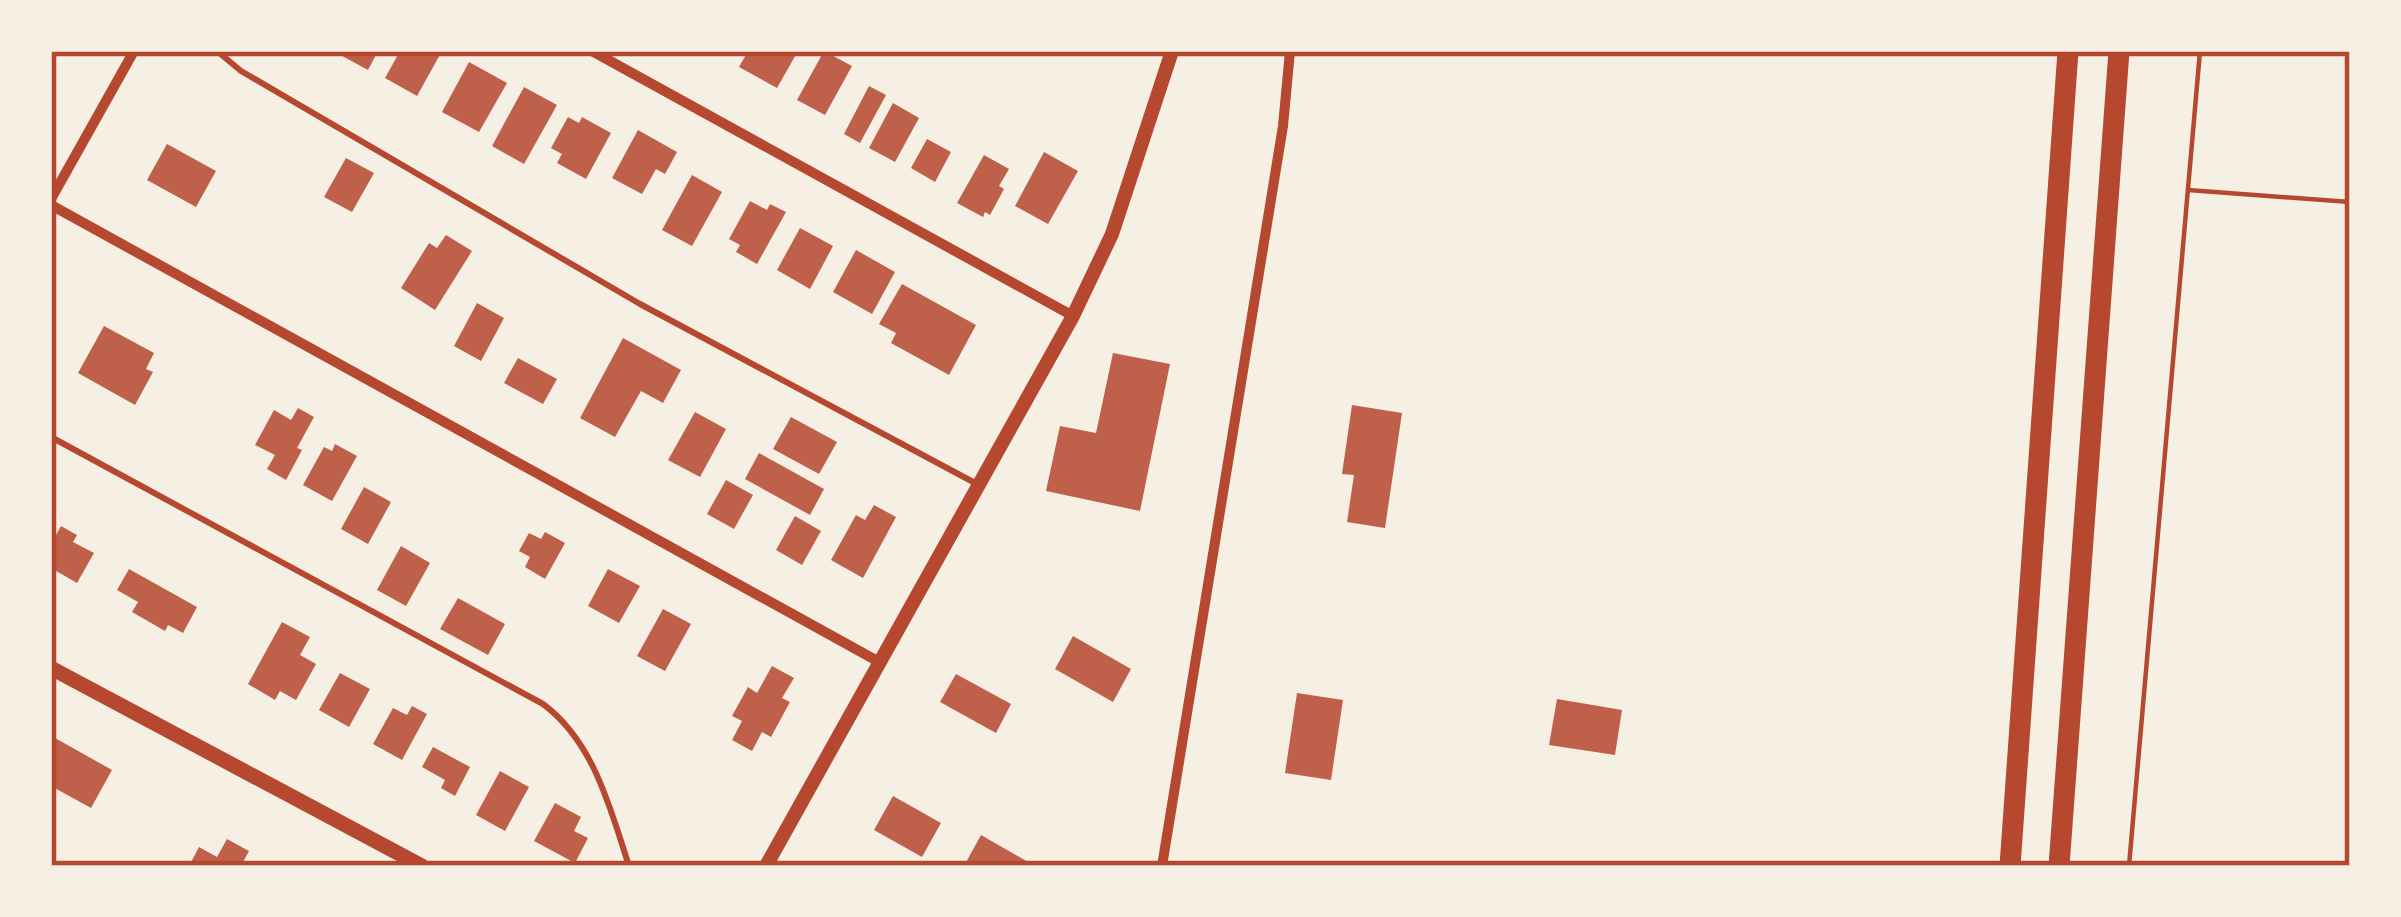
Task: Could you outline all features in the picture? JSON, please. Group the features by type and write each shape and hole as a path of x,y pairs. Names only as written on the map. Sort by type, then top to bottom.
{"highway":[{"path":"2010,866 2068,51"},
{"path":"2060,866 2119,51"}],"main road":[{"path":"51,668 422,866"}],"street":[{"path":"134,51 51,202 881,663"},
{"path":"592,51 1073,316"},
{"path":"766,866 1073,316 1112,234 1172,51"},
{"path":"1162,866 1283,126 1290,51"}],"lane":[{"path":"218,51 241,71 640,304 980,486"},
{"path":"51,437 562,718 591,761 629,866"}],"path":[{"path":"2129,866 2200,51"},
{"path":"2188,190 2350,202"}],"building":[{"path":"333,51 378,51 368,70"},
{"path":"400,51 442,51 417,96 385,78"},
{"path":"748,51 798,51 777,88 739,67"},
{"path":"824,51 852,66 825,115 797,100"},
{"path":"469,62 507,83 479,132 442,112"},
{"path":"869,86 886,95 860,143 844,134"},
{"path":"524,87 557,105 524,164 492,146"},
{"path":"893,103 919,118 895,162 869,148"},
{"path":"568,117 579,123 582,117 611,133 586,179 557,163 562,154 551,148"},
{"path":"638,130 677,152 665,174 656,169 642,194 612,178"},
{"path":"927,139 951,152 935,182 911,168"},
{"path":"167,144 216,171 196,207 147,180"},
{"path":"1044,152 1078,171 1048,224 1015,206"},
{"path":"984,155 1009,169 990,215 985,212 983,217 957,203"},
{"path":"346,158 374,173 352,212 324,197"},
{"path":"692,175 722,192 692,246 662,230"},
{"path":"750,201 767,210 770,204 786,212 757,264 736,252 740,245 729,239"},
{"path":"800,228 833,246 810,289 777,270"},
{"path":"446,235 472,251 435,310 401,288 429,243 437,248"},
{"path":"856,250 895,272 872,314 833,292"},
{"path":"902,284 976,325 949,375 891,343 896,333 879,324"},
{"path":"477,303 504,318 481,361 454,346"},
{"path":"104,326 154,353 146,369 153,372 135,405 78,373"},
{"path":"623,338 681,370 663,403 641,391 615,437 580,418"},
{"path":"1113,353 1170,364 1140,511 1046,491 1060,426 1096,433"},
{"path":"518,358 557,379 543,404 504,383"},
{"path":"1352,405 1402,413 1385,528 1347,522 1354,475 1342,474"},
{"path":"298,408 314,417 286,480 267,469 275,455 255,445 274,410 291,420"},
{"path":"695,412 726,429 700,477 668,460"},
{"path":"791,417 837,442 819,474 773,449"},
{"path":"335,444 357,456 332,501 303,485 324,447 332,451"},
{"path":"759,453 824,489 810,515 745,479"},
{"path":"726,480 753,495 734,529 707,514"},
{"path":"364,487 391,502 368,544 341,529"},
{"path":"874,505 896,517 863,578 831,560 856,515 865,520"},
{"path":"795,516 821,531 802,565 776,550"},
{"path":"61,526 77,535 73,542 94,553 77,583 51,568 51,544"},
{"path":"545,532 565,543 545,579 525,567 530,557 519,551 529,533 541,539"},
{"path":"401,546 430,563 406,606 377,590"},
{"path":"129,569 197,607 183,633 168,625 165,631 132,612 138,602 117,590"},
{"path":"608,569 640,586 619,623 588,606"},
{"path":"458,598 505,624 488,655 440,629"},
{"path":"663,609 691,624 665,671 637,656"},
{"path":"282,622 310,637 300,655 316,664 296,700 280,691 275,700 248,684"},
{"path":"1073,636 1131,669 1113,702 1055,669"},
{"path":"772,666 794,678 782,698 790,702 771,737 762,732 752,751 732,740 742,721 732,716 748,687 757,693"},
{"path":"340,673 370,689 349,727 319,710"},
{"path":"956,674 1011,704 996,733 940,702"},
{"path":"1297,693 1343,700 1331,780 1285,773"},
{"path":"1557,699 1622,710 1615,755 1549,745"},
{"path":"412,706 427,714 402,760 373,744 393,708 407,715"},
{"path":"55,738 112,770 91,808 51,786"},
{"path":"433,747 470,767 455,796 441,788 445,780 422,767"},
{"path":"500,771 529,787 505,831 476,815"},
{"path":"893,796 941,823 922,857 874,830"},
{"path":"555,803 581,817 574,831 588,838 575,863 534,841"},
{"path":"981,835 1030,863 964,866"},
{"path":"227,839 249,851 241,866 189,866 199,847 217,857"}]}
